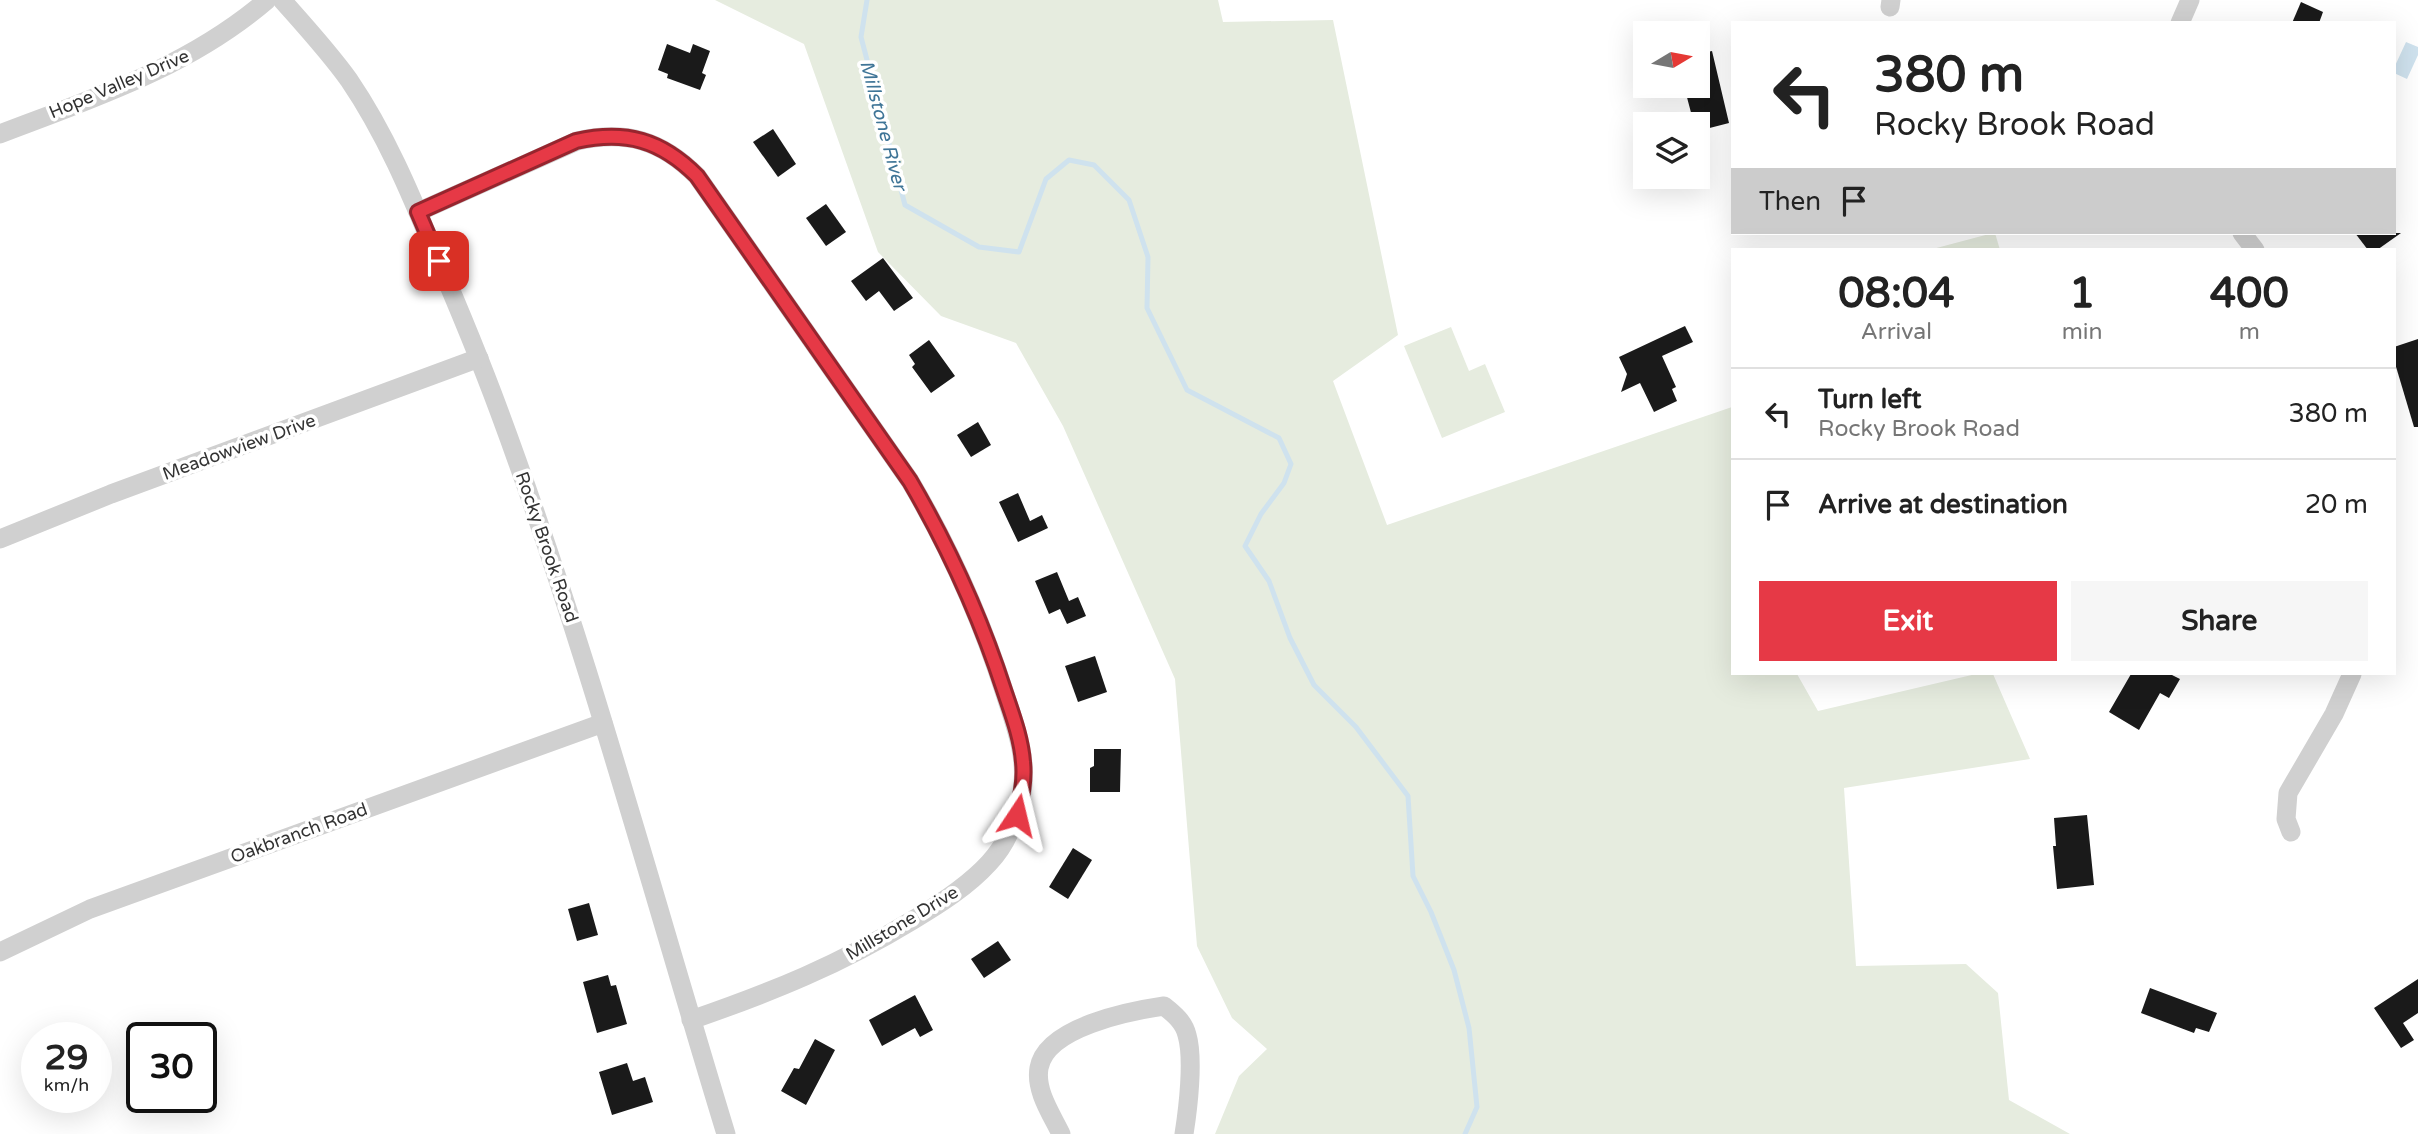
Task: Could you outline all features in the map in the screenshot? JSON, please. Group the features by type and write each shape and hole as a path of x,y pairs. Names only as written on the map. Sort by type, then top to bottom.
{"street":[{"name":"Hope Valley Drive","path":"0,134 153,74 200,49 267,0"},
{"name":"Rocky Brook Road","path":"282,0 319,41 376,123 418,212 479,358 528,487 569,610 726,1134"},
{"path":"2181,21 2190,0"},
{"name":"Millstone Drive","path":"418,212 576,141 597,136 639,139 663,148 682,161 697,176 910,481 944,541 989,643 1020,741 1024,765 1023,789 1017,815 1007,838 991,862 974,879 928,912 877,942 825,969 691,1020"},
{"name":"Meadowview Drive","path":"0,539 111,494 479,358"},
{"path":"2291,832 2286,819 2288,793 2334,714 2352,675"},
{"name":"Oakbranch Road","path":"0,952 90,909 603,723"},
{"path":"1061,1134 1040,1087 1039,1068 1046,1053 1063,1038 1111,1017 1164,1006 1178,1016 1187,1034 1189,1085 1184,1134"}],"shaded area":[{"path":"715,0 1218,0 1223,22 1333,20 1398,335 1333,381 1387,525 1731,407 1731,675 1798,675 1818,711 1972,675 1993,675 2030,759 1844,788 1856,966 1966,964 1998,993 2009,1100 2070,1134 1215,1134 1239,1076 1267,1049 1232,1018 1197,946 1175,679 1063,426 1016,343 941,316 878,252 804,44"},
{"path":"1996,235 1999,248 1937,248"},
{"path":"1451,327 1469,371 1485,364 1505,412 1442,438 1404,346"}],"water":[{"path":"2406,42 2418,47 2418,55 2407,79 2396,74 2396,64"}],"building":[{"path":"2301,2 2323,12 2320,21 2293,21"},
{"path":"667,44 690,53 693,44 710,51 702,73 706,75 700,90 667,78 668,74 658,70"},
{"path":"1710,51 1729,123 1710,128 1710,112 1691,112 1687,98 1710,98"},
{"path":"773,129 796,164 778,177 753,142"},
{"path":"826,204 846,232 826,246 806,218"},
{"path":"2401,233 2380,248 2366,248 2357,235"},
{"path":"883,258 913,298 894,311 879,291 866,301 851,281"},
{"path":"1685,326 1693,342 1662,356 1676,387 1672,389 1677,401 1654,412 1640,383 1621,392 1627,374 1619,357"},
{"path":"2418,339 2418,427 2414,427 2396,367 2396,346"},
{"path":"929,340 955,376 931,393 912,367 915,364 909,355"},
{"path":"978,422 991,445 971,457 957,435"},
{"path":"1018,493 1030,521 1042,515 1048,528 1018,542 999,502"},
{"path":"1057,572 1069,601 1078,597 1086,616 1067,624 1060,609 1049,614 1035,581"},
{"path":"1095,656 1107,692 1078,702 1065,666"},
{"path":"2130,675 2172,675 2180,679 2169,698 2160,693 2139,730 2109,712"},
{"path":"1094,749 1121,749 1120,792 1090,792 1090,768 1094,766"},
{"path":"2087,815 2094,885 2057,889 2053,846 2056,846 2054,818"},
{"path":"1073,848 1092,860 1068,899 1049,887"},
{"path":"589,903 598,935 577,941 568,909"},
{"path":"998,941 1011,960 984,978 971,959"},
{"path":"608,975 611,986 616,985 627,1024 597,1033 583,982"},
{"path":"2418,979 2418,1013 2403,1023 2414,1040 2401,1048 2374,1008"},
{"path":"2150,988 2217,1013 2209,1032 2196,1028 2194,1033 2141,1013"},
{"path":"915,995 933,1030 920,1037 915,1028 882,1046 869,1020"},
{"path":"815,1039 835,1050 806,1105 781,1091 794,1068 799,1069"},
{"path":"627,1063 633,1081 645,1077 653,1102 612,1115 599,1072"}],"waterway":[{"name":"Millstone River","path":"867,0 861,37 905,205 979,247 1019,252 1046,179 1069,160 1094,165 1129,200 1148,257 1147,308 1187,390 1279,438 1291,464 1284,483 1261,514 1245,546 1269,581 1290,638 1314,685 1356,727 1408,796 1413,876 1431,912 1454,970 1469,1028 1477,1107 1465,1134"}],"route":[{"path":"439,261 418,212 576,141 597,136 639,139 663,148 682,161 697,176 910,481 939,531 989,643 1020,741 1024,765 1023,789 1017,815"}]}
